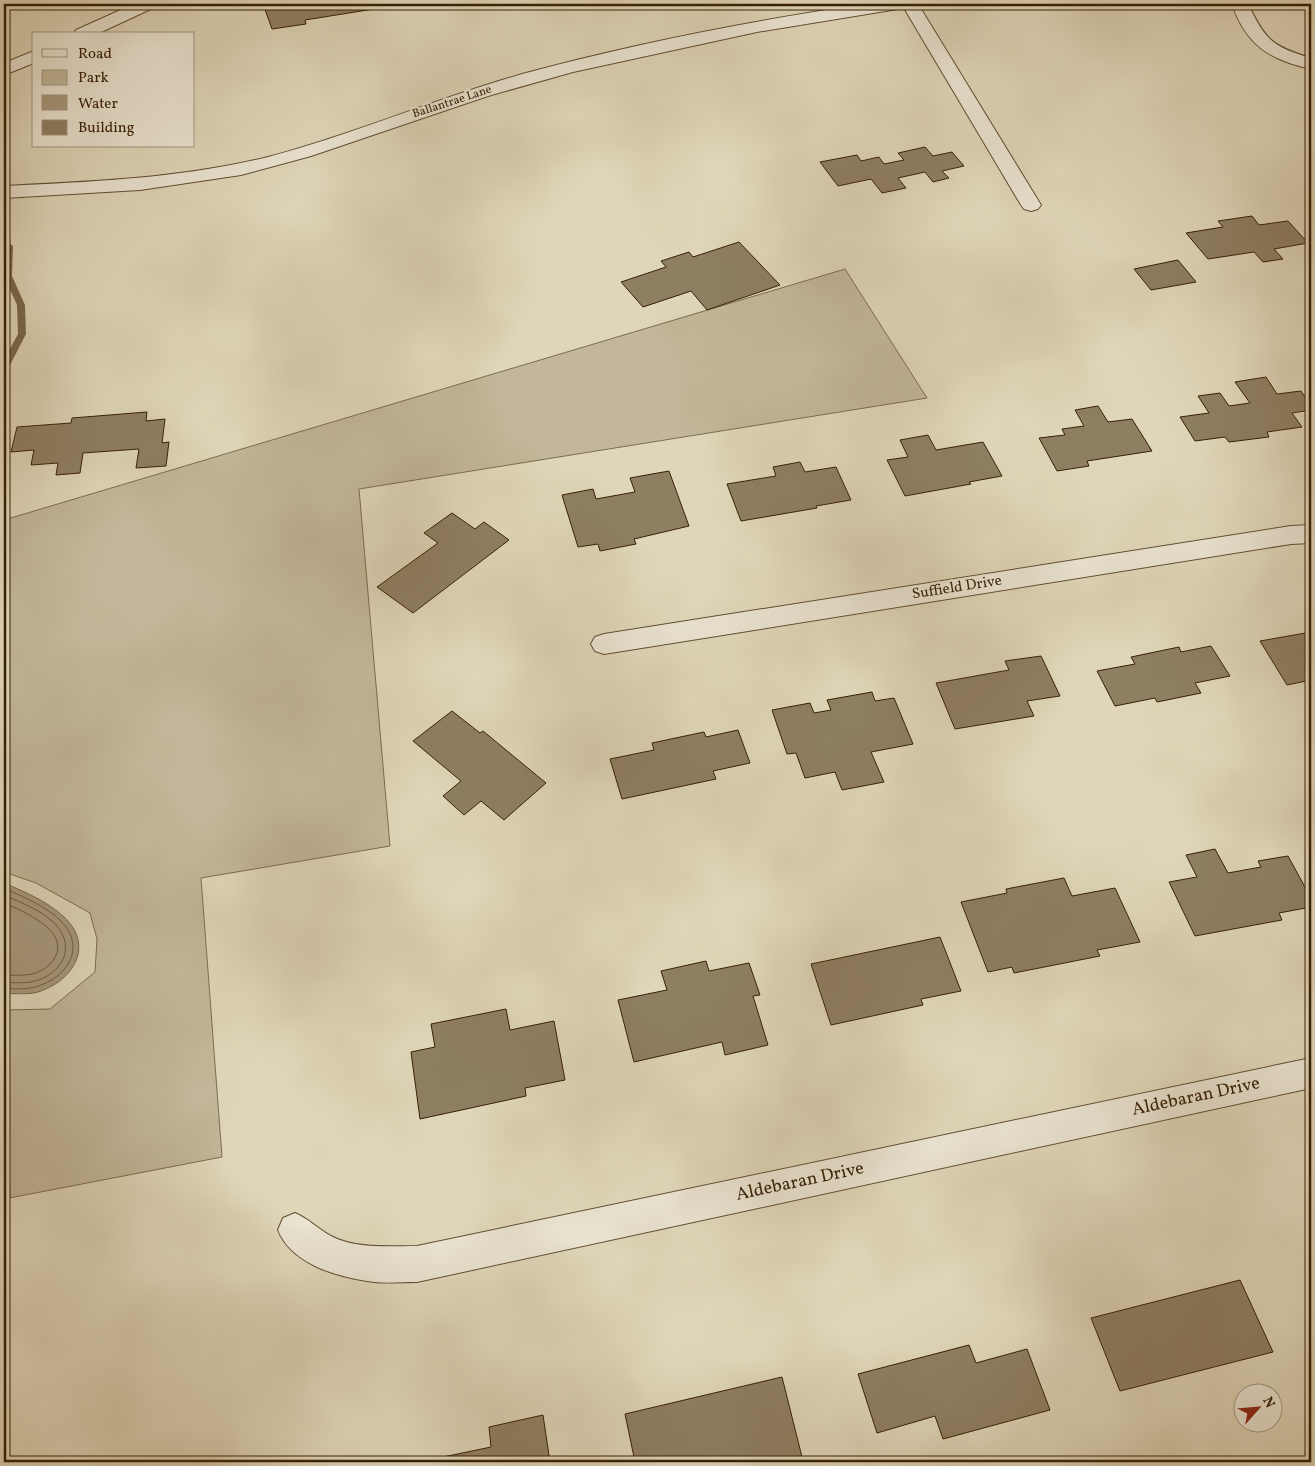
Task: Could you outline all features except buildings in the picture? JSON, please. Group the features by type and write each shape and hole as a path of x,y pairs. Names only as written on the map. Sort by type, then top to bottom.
{"street":[{"path":"86,32 147,4"},
{"name":"Ballantrae Lane","path":"4,192 104,188 165,182 222,173 324,146 475,94 584,63 764,25 900,4"},
{"path":"910,4 1031,205"},
{"path":"1240,4 1248,25 1262,44 1281,55 1311,64"},
{"path":"4,70 32,57"},
{"name":"Suffield Drive","path":"604,644 1281,536 1311,534"},
{"name":"Aldebaran Drive","path":"295,1230 324,1252 368,1264 417,1264 1311,1073"}],"green space":[{"path":"845,269 927,398 359,489 390,846 201,878 222,1157 4,1199 4,1010 50,1009 95,972 97,939 90,913 36,883 4,872 4,520"}],"water":[{"path":"4,883 36,897 57,911 73,928 78,939 79,951 70,971 61,980 38,992 4,994"}],"waterway":[{"path":"4,365 7,363 22,334 21,305 8,276 9,246"}]}
